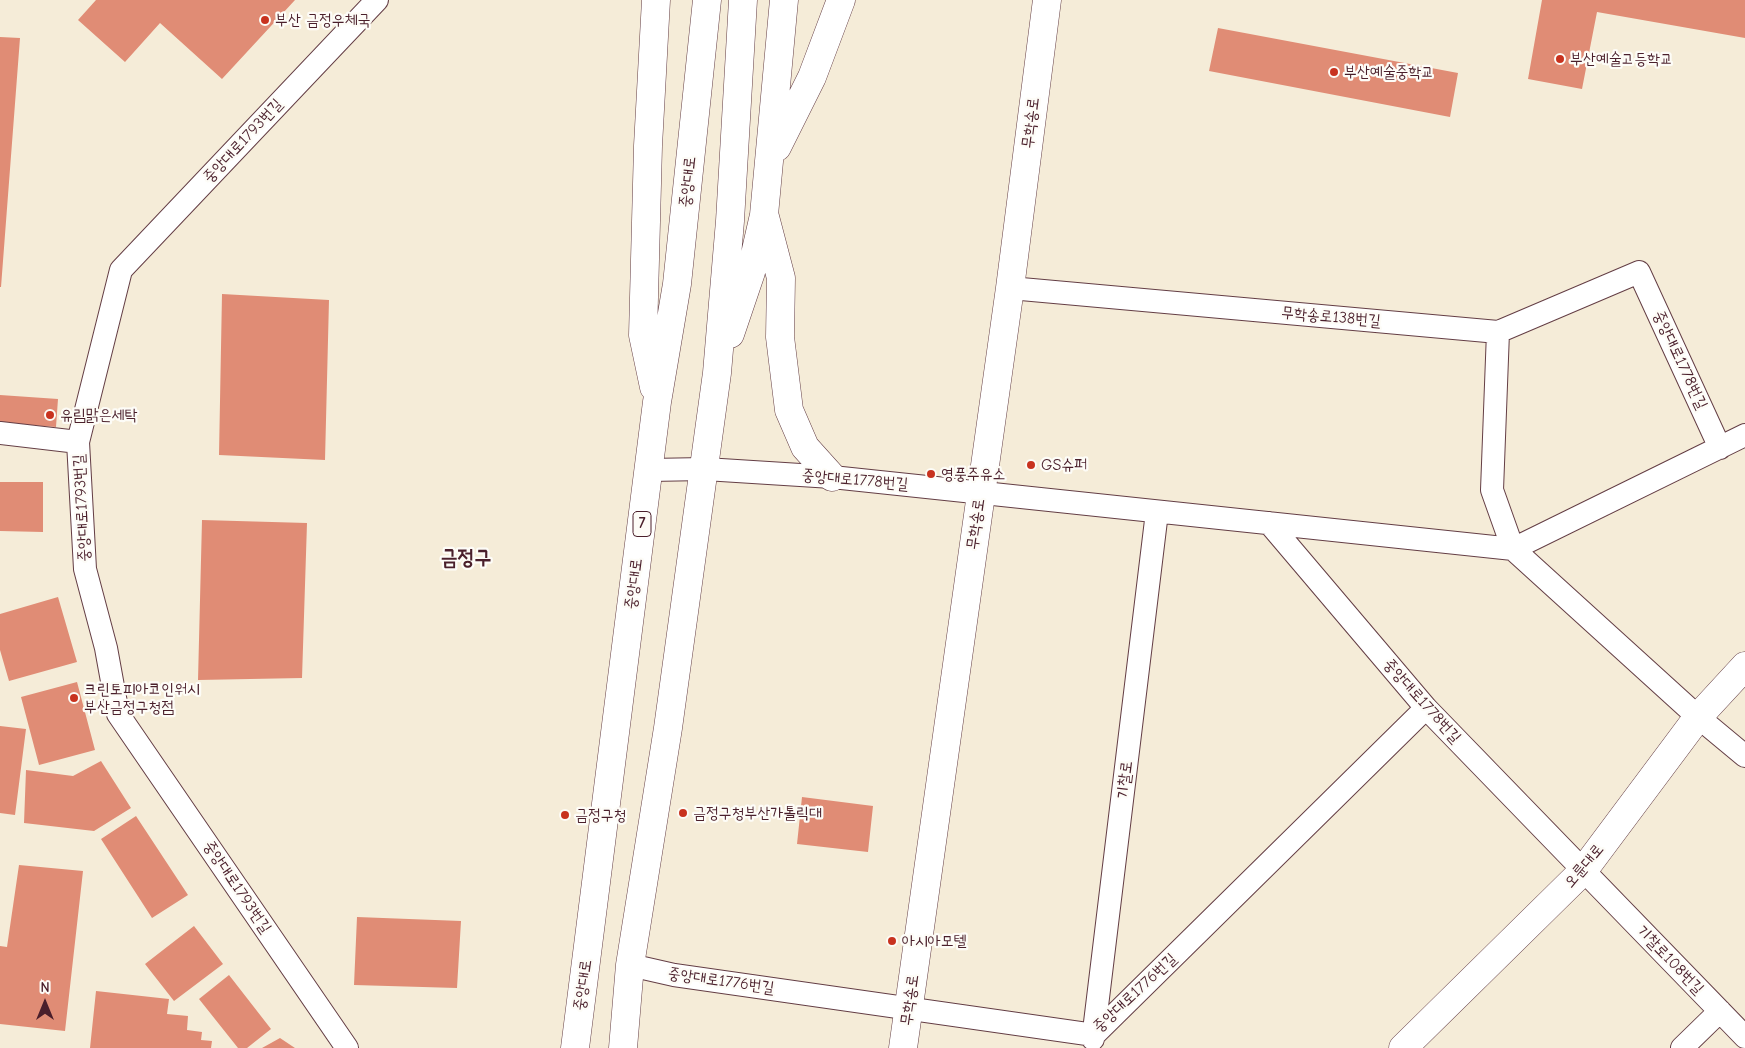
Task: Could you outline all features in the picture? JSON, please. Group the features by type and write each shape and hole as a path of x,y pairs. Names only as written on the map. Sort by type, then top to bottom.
{"main road":[{"path":"656,0 647,165 643,335 657,402"},
{"name":"중앙대로","path":"574,1048 657,402 677,284 707,0"},
{"path":"623,1048 630,965 668,728 717,373 730,222 743,0"},
{"path":"717,373 751,272 764,215 784,0"},
{"path":"770,162 812,77 841,0"},
{"name":"무학송로","path":"903,1048 1010,288 1047,0"},
{"path":"764,215 781,278 780,337 789,410 805,447 832,477"},
{"name":"오륜대로","path":"1403,1048 1583,871 1698,717 1745,666"}],"street":[{"name":"중앙대로1793번길","path":"347,1048 118,714 106,648 86,569 78,442 122,270 377,0"},
{"name":"무학송로138번길","path":"1010,288 1498,332 1640,272"},
{"name":"중앙대로1778번길","path":"1640,272 1720,448"},
{"path":"1498,332 1492,490 1512,549 1698,717 1745,756"},
{"path":"0,433 78,442"},
{"path":"1512,549 1745,435"},
{"name":"중앙대로1778번길","path":"649,470 705,469 832,477 1512,549"},
{"name":"기찰로","path":"1093,1042 1157,512"},
{"name":"중앙대로1778번길","path":"1269,523 1426,708 1583,871"},
{"name":"중앙대로1776번길","path":"630,965 674,975 909,1008 1093,1042 1426,708"},
{"name":"기찰로108번길","path":"1583,871 1745,1037"},
{"path":"1682,1048 1720,1011"}],"building":[{"path":"96,0 295,0 222,79 160,23 125,62 78,20"},
{"name":"부산예술고등학교","path":"1542,0 1745,0 1745,38 1597,12 1582,89 1528,79"},
{"name":"부산예술중학교","path":"1218,28 1458,73 1450,117 1209,71"},
{"path":"0,37 20,38 1,287 0,287"},
{"path":"222,294 329,300 325,460 219,455"},
{"path":"0,395 58,399 56,427 0,423"},
{"path":"0,482 43,482 43,532 0,531"},
{"path":"202,520 307,523 302,678 198,680"},
{"path":"58,597 77,662 9,681 0,650 0,614"},
{"path":"77,682 95,750 39,765 21,697"},
{"path":"0,726 26,729 15,815 0,813"},
{"path":"101,761 131,808 94,831 24,823 26,770 73,776"},
{"path":"802,797 873,806 868,852 797,844"},
{"path":"136,816 188,895 152,918 101,839"},
{"path":"19,865 83,871 65,1031 0,1024 0,946 7,947"},
{"path":"357,917 461,921 457,988 354,985"},
{"path":"194,926 223,964 174,1001 145,964"},
{"path":"229,975 271,1029 247,1048 238,1048 199,999"},
{"path":"96,991 169,999 167,1014 188,1016 187,1030 202,1032 201,1040 212,1041 211,1048 90,1048"},
{"path":"280,1038 295,1048 262,1048"}],"place":[{"name":"부산 금정우체국","path":"265,20"},
{"name":"부산예술고등학교","path":"1560,59"},
{"name":"부산예술중학교","path":"1334,72"},
{"name":"유림맑은세탁","path":"50,415"},
{"name":"GS슈퍼","path":"1031,465"},
{"name":"영풍주유소","path":"931,474"},
{"name":"크린토피아코인워시 부산금정구청점","path":"74,698"},
{"name":"금정구청부산가톨릭대","path":"683,813"},
{"name":"금정구청","path":"565,815"},
{"name":"아시아모텔","path":"892,941"}],"district":[{"name":"금정구","path":"466,558"}]}
